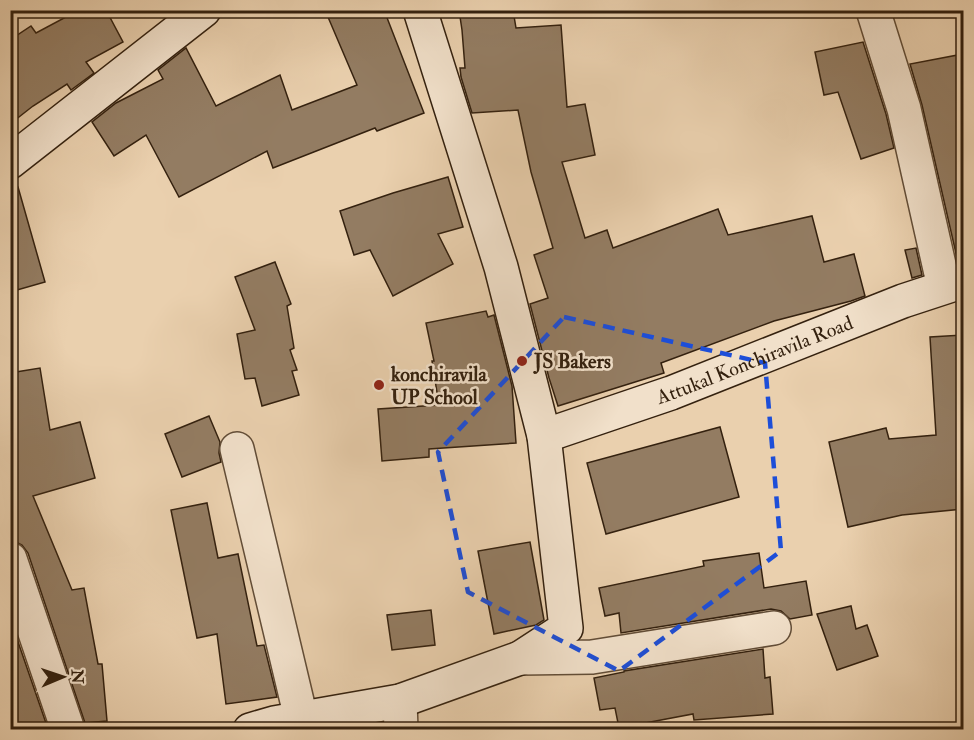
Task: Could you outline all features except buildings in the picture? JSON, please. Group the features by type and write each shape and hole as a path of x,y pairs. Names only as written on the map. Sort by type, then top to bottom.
{"street":[{"path":"10,162 204,10"},
{"path":"250,729 301,718 401,715 520,658 566,628 544,436 501,267 420,10"},
{"path":"873,10 954,284"},
{"name":"Attukal Konchiravila Road","path":"544,436 671,393 875,312 954,284"},
{"path":"237,449 301,718"},
{"path":"10,559 68,729"},
{"path":"520,658 592,657 774,628"}],"highlighted area":[{"path":"564,317 765,363 781,551 619,671 468,592 438,452"}],"place":[{"name":"JS Bakers","path":"522,361"},
{"name":"konchiravila UP School","path":"379,385"}]}
